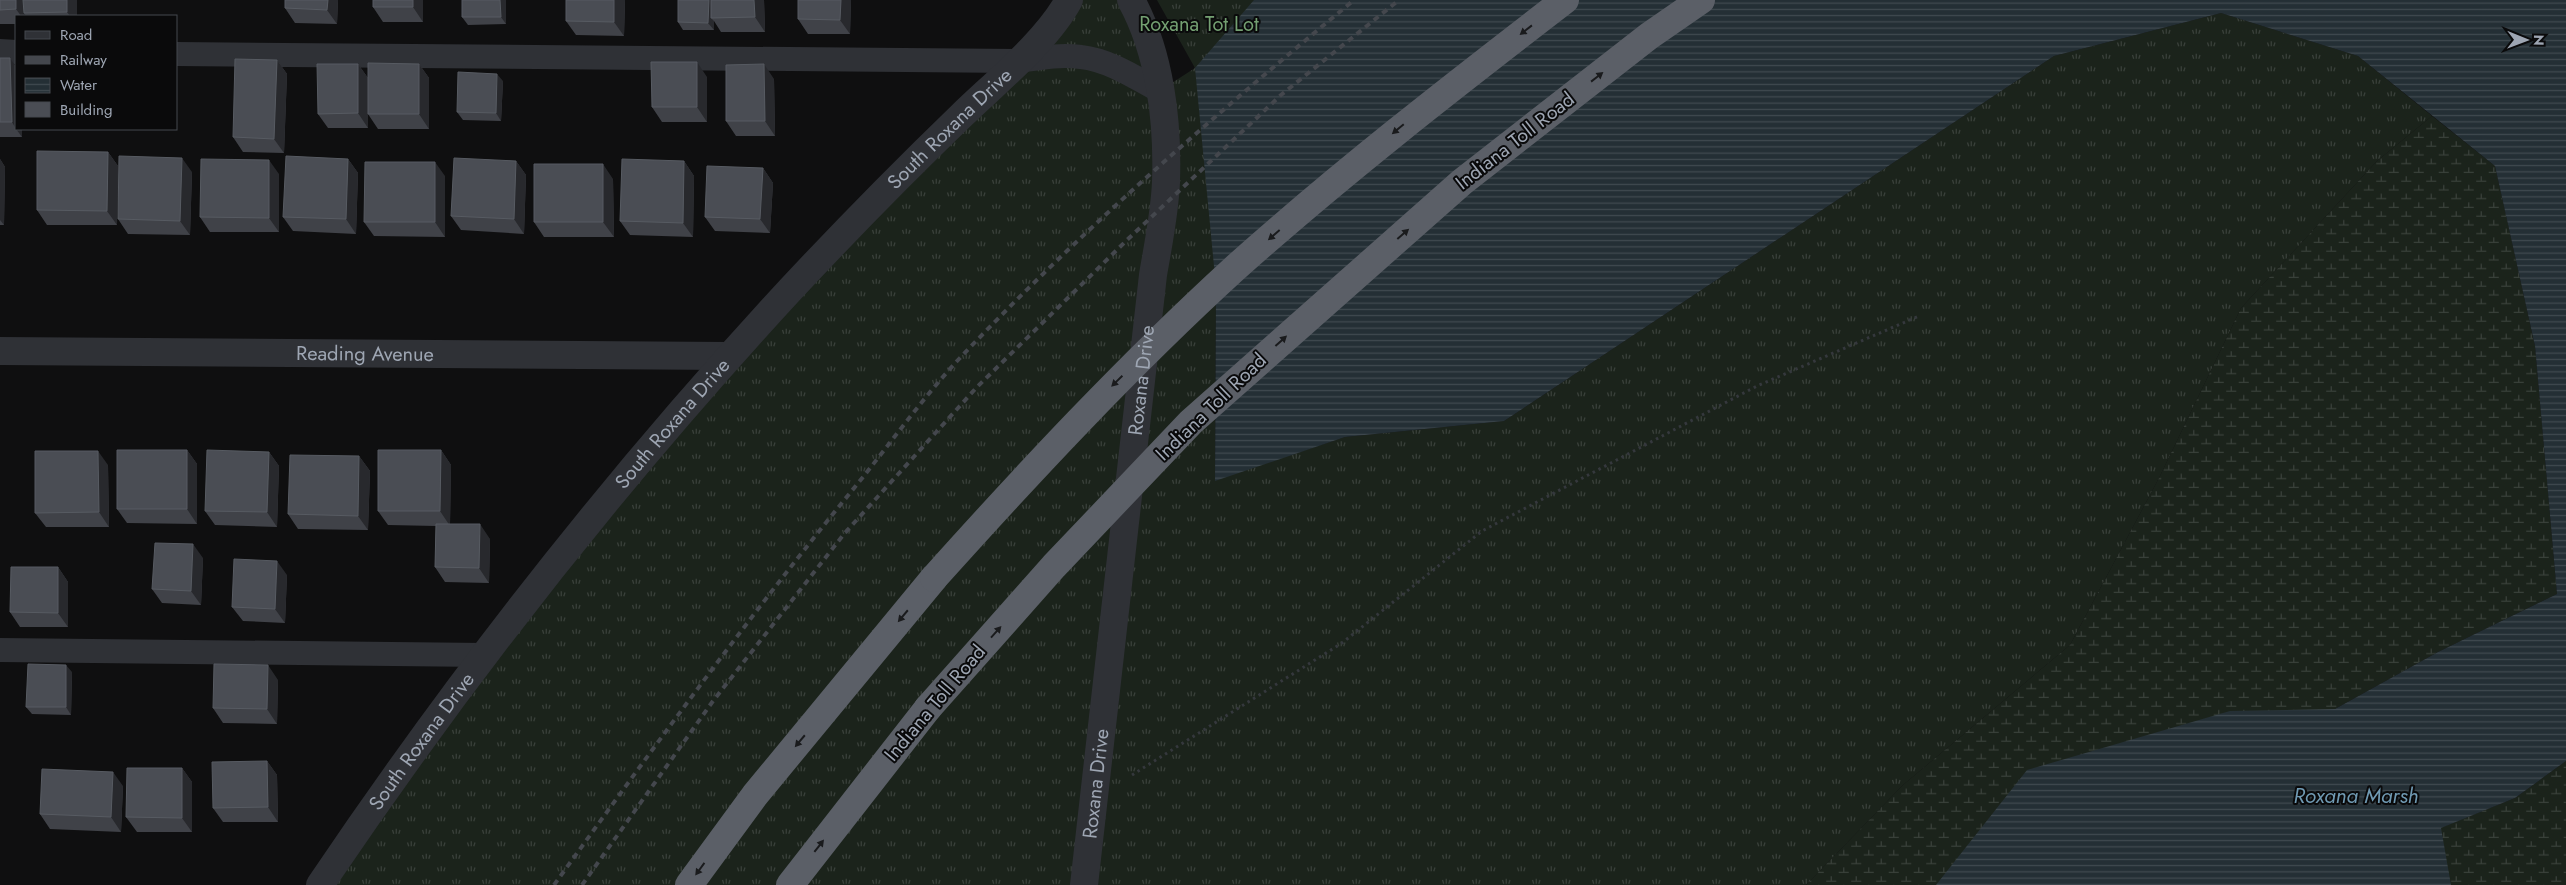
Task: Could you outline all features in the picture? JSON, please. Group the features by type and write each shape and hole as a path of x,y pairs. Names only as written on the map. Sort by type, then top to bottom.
{"highway":[{"path":"689,885 755,795 934,578 1024,477 1114,384 1234,270 1400,127 1565,0"},
{"name":"Indiana Toll Road","path":"790,885 928,708 1054,566 1191,422 1462,182 1649,36 1701,0"}],"street":[{"name":"South Roxana Drive","path":"320,885 368,813 485,655 597,514 729,356 867,207 1018,61 1053,23 1069,0"},
{"name":"Roxana Drive","path":"1084,885 1153,276 1166,182 1160,90 1151,50 1136,2"},
{"name":"Reading Avenue","path":"0,351 729,356"}],"lane":[{"path":"0,52 15,52"},
{"path":"178,54 1018,61 1051,56 1082,57 1110,65 1160,90"},
{"path":"0,650 485,655"}],"path":[{"path":"1094,800 1342,643 1482,531 1757,386 1919,316"}],"green space":[{"name":"Roxana Tot Lot","path":"1069,0 1131,0 1161,90 1195,68 1157,0 1255,0 1216,287 1215,480 1345,437 1504,421 2054,56 2221,13 2358,56 2432,116 2377,161 2241,308 2159,478 2070,645 1903,785 1806,885 320,885 597,514"},
{"path":"2432,116 2495,166 2535,346 2557,594 2438,652 2335,709 2114,885 1806,885 1903,785 2070,645 2159,478 2241,308 2377,161"},
{"path":"2566,761 2566,885 2413,885 2440,828 2515,798"}],"water":[{"name":"Roxana Marsh","path":"1254,0 2566,0 2566,761 2515,798 2441,828 2451,885 1936,885 2027,770 2230,711 2335,709 2438,652 2557,594 2535,346 2495,166 2358,56 2221,13 2054,56 1504,421 1345,437 1215,481 1216,287 1195,68"}],"building":[{"path":"0,0 16,0 16,9 0,10"},
{"path":"23,0 67,0 67,12 24,13"},
{"path":"285,0 328,0 327,10 285,8"},
{"path":"373,0 413,0 413,7 373,7"},
{"path":"462,0 500,0 501,17 462,17"},
{"path":"566,0 614,0 614,22 566,21"},
{"path":"678,0 709,0 708,23 678,22"},
{"path":"711,0 754,0 755,17 711,18"},
{"path":"798,0 841,0 840,20 798,19"},
{"path":"0,58 10,58 12,122 0,122"},
{"path":"235,59 277,60 274,139 233,137"},
{"path":"651,62 697,62 697,107 652,107"},
{"path":"368,63 419,64 419,114 368,114"},
{"path":"317,64 358,64 358,113 318,114"},
{"path":"764,64 765,121 726,121 726,65"},
{"path":"458,72 497,74 496,113 457,112"},
{"path":"37,151 108,152 107,211 37,210"},
{"path":"119,156 182,158 180,221 118,219"},
{"path":"286,156 348,159 346,219 283,217"},
{"path":"454,158 516,161 514,219 451,216"},
{"path":"201,159 269,160 269,218 200,217"},
{"path":"622,159 684,161 683,223 620,221"},
{"path":"365,162 435,162 435,222 364,222"},
{"path":"534,164 603,164 603,222 534,222"},
{"path":"707,166 763,168 760,219 705,217"},
{"path":"117,450 187,450 187,509 117,509"},
{"path":"207,450 269,452 267,512 205,511"},
{"path":"378,450 441,450 440,511 378,511"},
{"path":"35,451 98,451 99,512 35,513"},
{"path":"290,455 359,456 358,516 288,514"},
{"path":"436,524 480,524 479,568 435,567"},
{"path":"155,543 193,544 191,591 152,589"},
{"path":"234,559 277,561 275,609 232,607"},
{"path":"11,567 58,567 58,613 10,612"},
{"path":"28,664 66,665 66,707 26,707"},
{"path":"214,664 268,665 267,709 213,708"},
{"path":"267,761 268,807 213,808 212,762"},
{"path":"127,768 182,768 182,818 126,817"},
{"path":"42,769 113,772 111,817 40,814"}],"railway":[{"path":"554,885 780,581 945,374 1052,265 1150,174 1354,0"},
{"path":"582,885 713,701 844,534 977,387 1127,240 1281,95 1399,0"}]}
